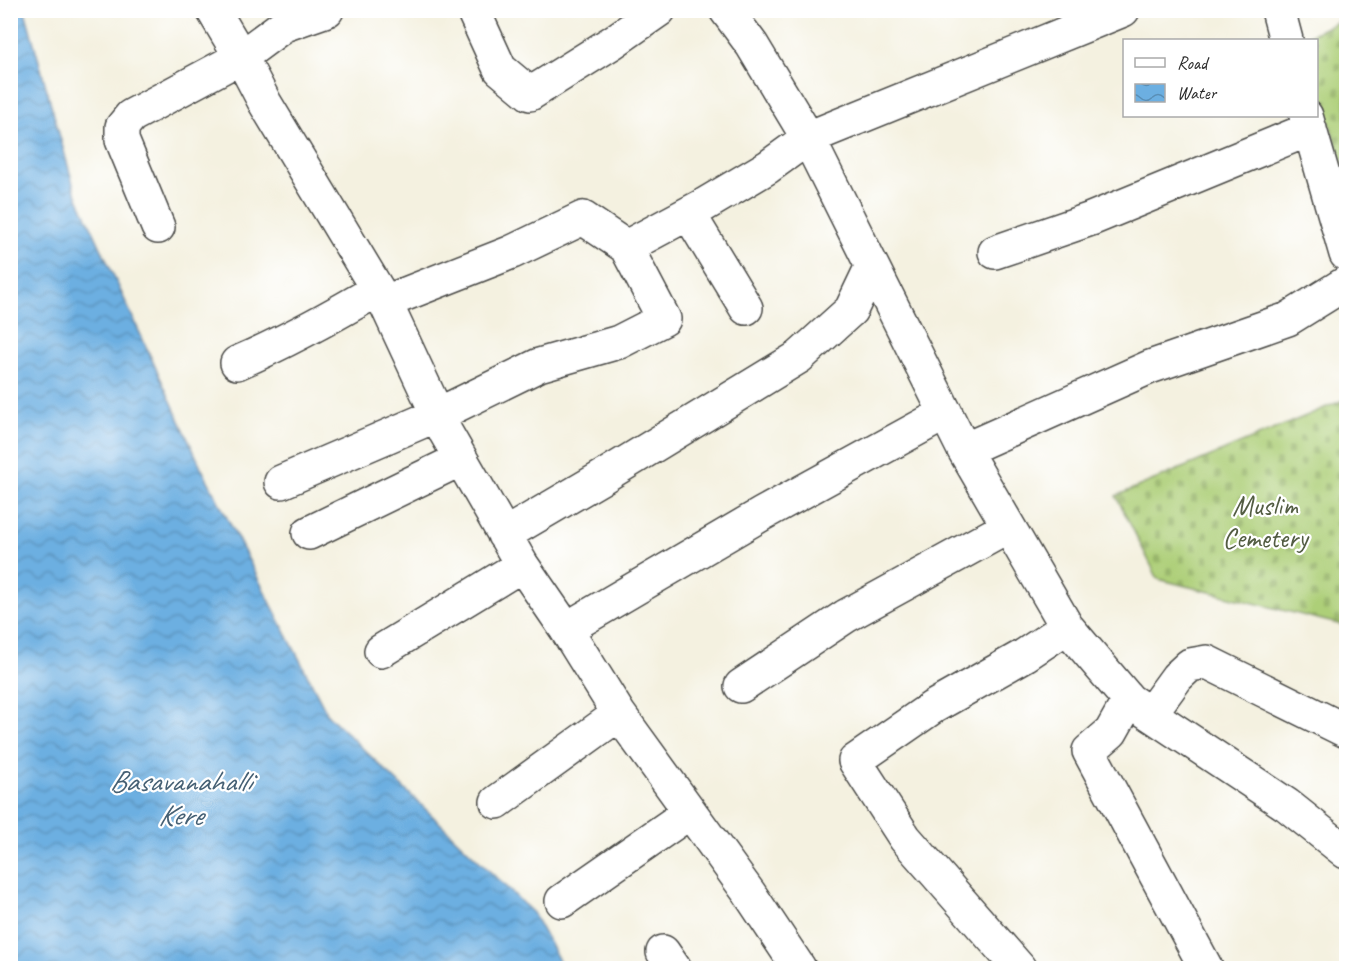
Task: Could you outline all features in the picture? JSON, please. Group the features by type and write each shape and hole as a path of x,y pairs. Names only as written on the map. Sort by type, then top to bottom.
{"street":[{"path":"213,10 265,103 381,296 437,415 522,565 566,629 619,714 749,893 792,966"},
{"path":"158,227 122,140 122,127 131,116 241,57 284,25 327,10"},
{"path":"473,10 500,69 530,94 659,10"},
{"path":"726,10 752,45 808,138 964,450 1067,627 1139,707 1287,805 1347,852"},
{"path":"626,248 768,167 808,138 1123,10"},
{"path":"1278,10 1286,39"},
{"path":"995,252 1091,219 1308,122 1347,254"},
{"path":"689,214 746,309"},
{"path":"237,363 381,296 512,252 583,218 626,248 664,319 619,342 539,365 437,415 281,482"},
{"path":"504,535 799,357 851,310 872,266"},
{"path":"964,450 1150,367 1288,319 1347,283"},
{"path":"566,629 762,514 946,413"},
{"path":"309,533 461,459"},
{"path":"741,686 846,616 1008,526"},
{"path":"381,651 522,565"},
{"path":"1019,969 905,838 855,761 933,707 1024,655 1067,627"},
{"path":"1206,969 1089,751 1190,665 1207,662 1347,731"},
{"path":"497,802 619,714"},
{"path":"562,901 690,812"}],"green space":[{"path":"1346,18 1346,173 1318,89 1318,39 1301,39"},
{"name":"Muslim Cemetery","path":"1346,399 1346,626 1158,579 1116,496"}],"water":[{"name":"Basavanahalli Kere","path":"10,11 25,11 75,191 201,467 328,715 533,913 563,968 11,968"}]}
